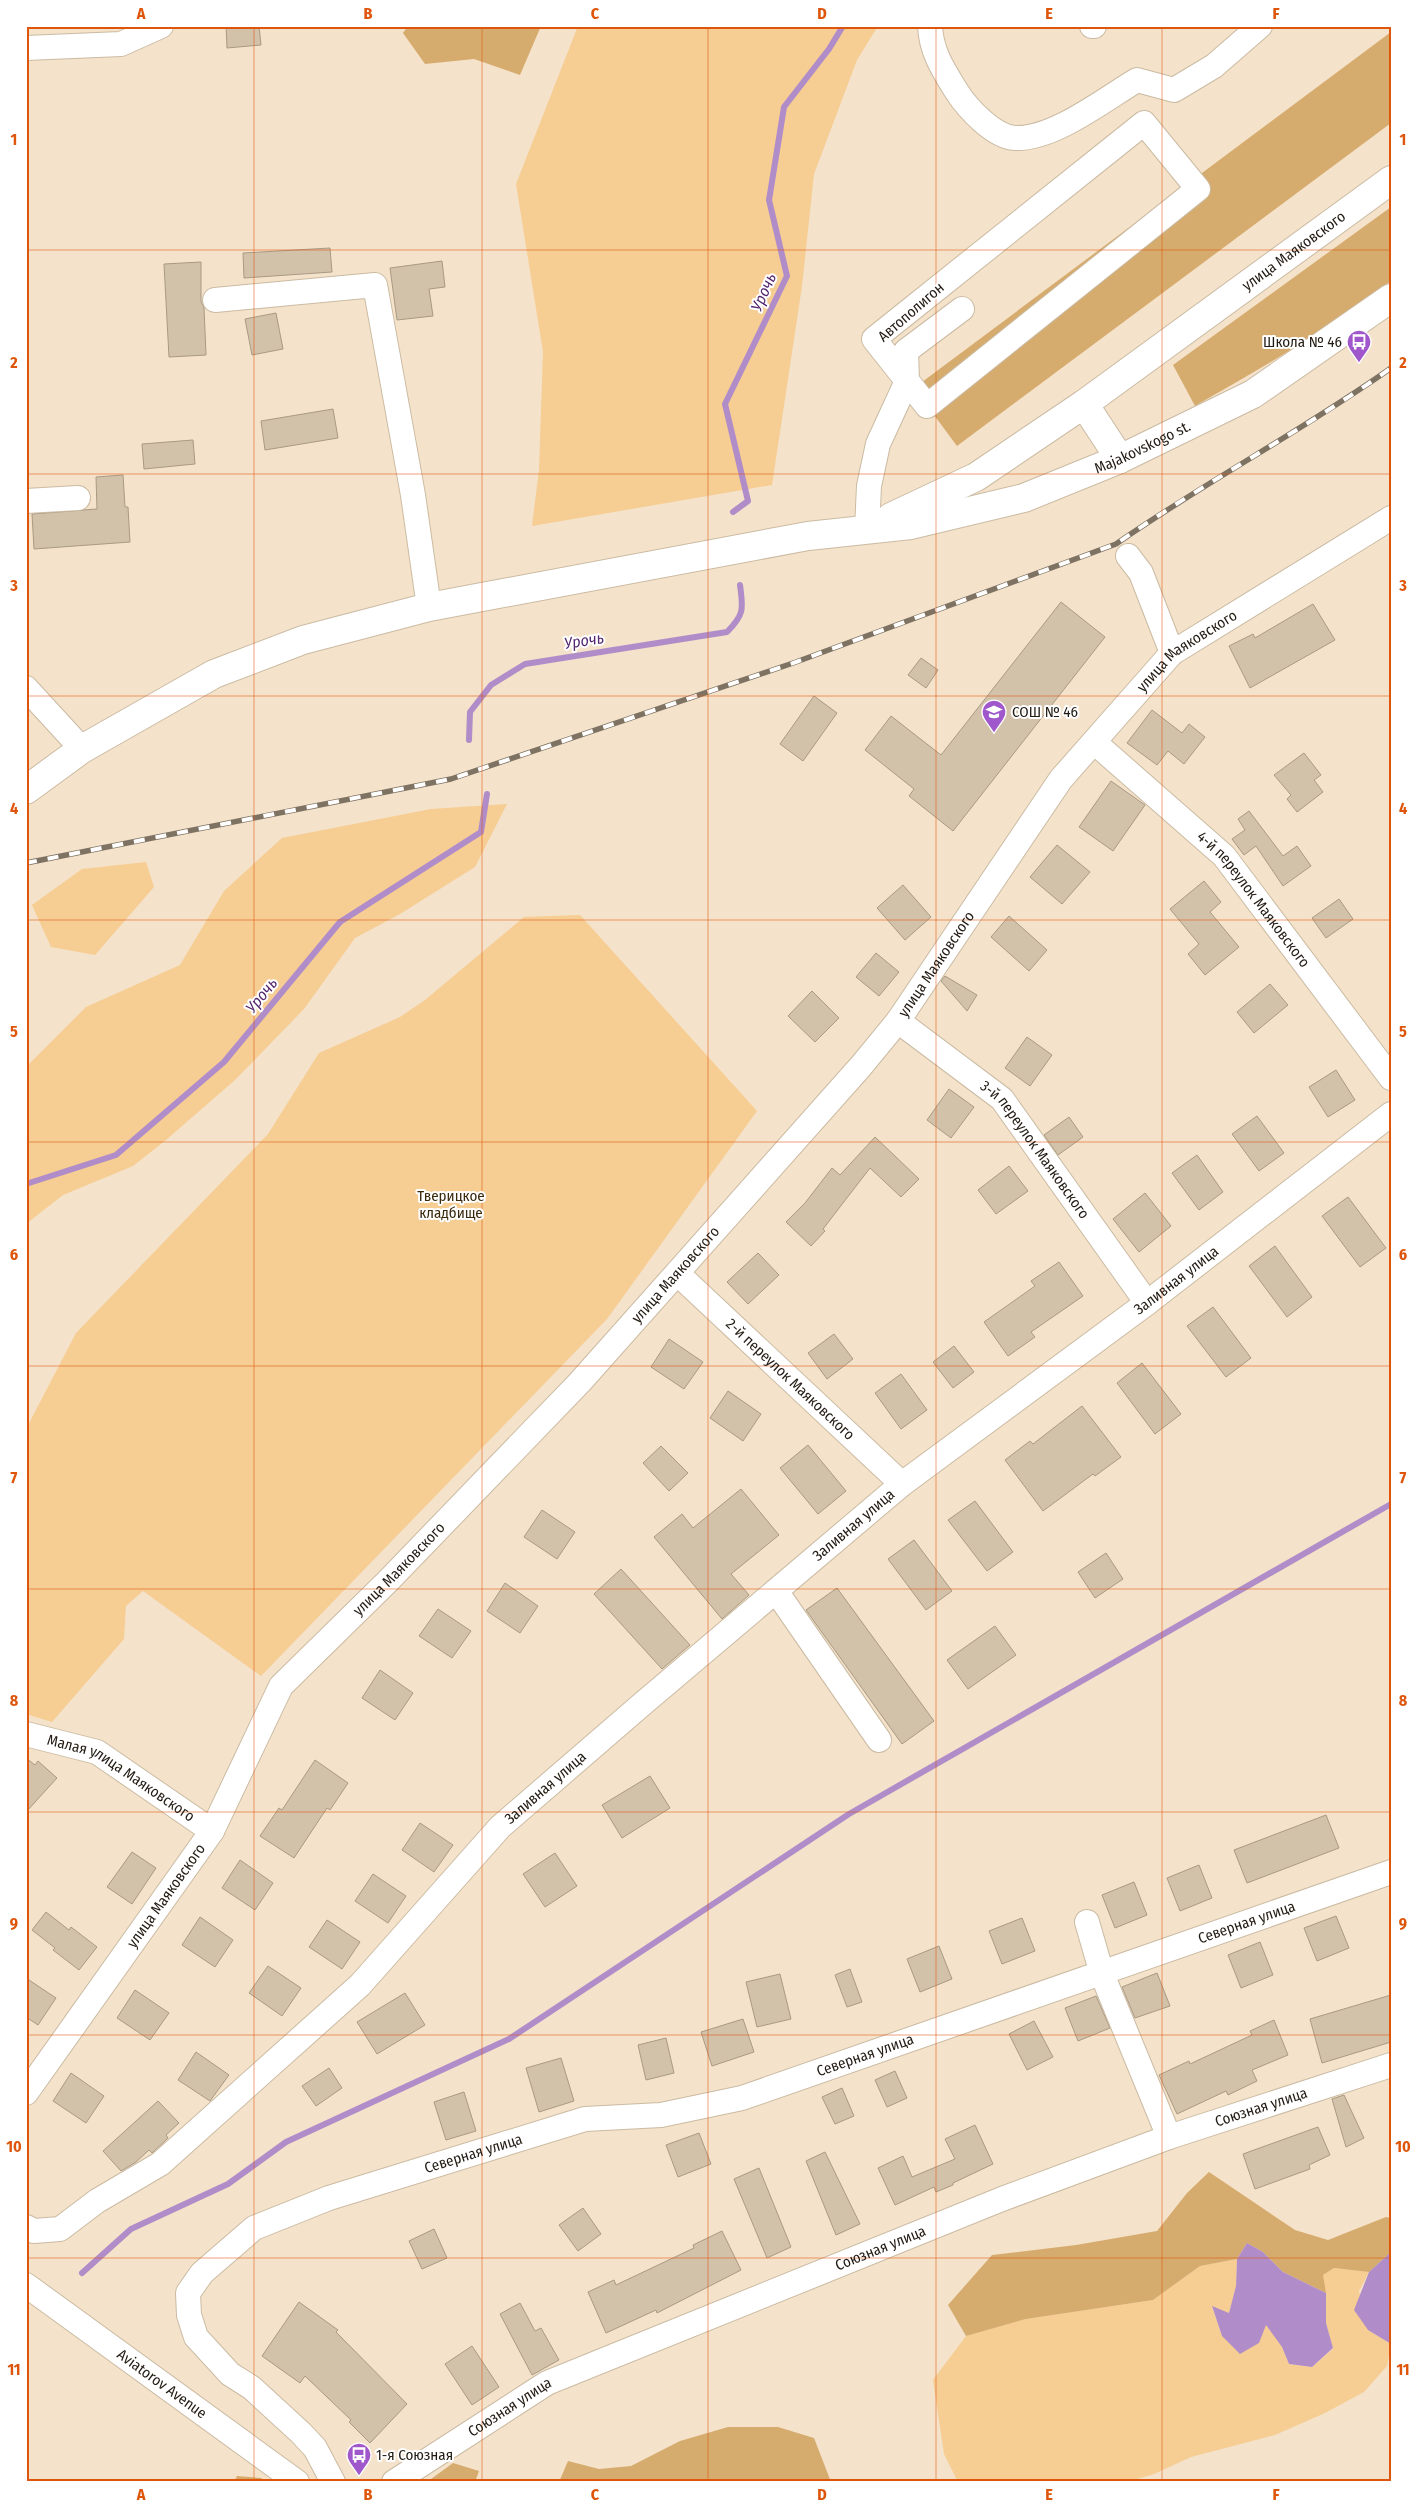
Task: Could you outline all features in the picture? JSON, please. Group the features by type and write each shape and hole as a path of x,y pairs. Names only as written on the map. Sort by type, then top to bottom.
{"main road":[{"name":"улица Маяковского","path":"867,528 976,477 1084,404 1391,180"},
{"name":"Majakovskogo st.","path":"867,528 911,526 1024,498 1120,459 1253,394 1391,298"},
{"path":"1084,404 1120,459"},
{"path":"26,790 82,749 214,674 303,640 429,607 808,536 867,528"}],"street":[{"path":"26,48 121,44 161,26"},
{"path":"930,26 931,40 939,63 964,104 991,128 1014,138 1051,132 1137,80 1174,90 1214,66 1260,26"},
{"name":"Автополигон","path":"1144,122 1198,189 927,406 907,381 874,339 1144,122"},
{"path":"215,300 375,284 413,496 429,607"},
{"path":"867,528 869,486 878,444 907,381 906,351 962,308"},
{"path":"26,501 78,498"},
{"name":"улица Маяковского","path":"26,2094 212,1831 281,1686 388,1581 580,1382 678,1274 898,1021 1061,779 1172,653 1390,521"},
{"path":"1128,556 1141,572 1172,653"},
{"path":"26,688 82,749"},
{"name":"4-й переулок Маяковского","path":"1094,742 1224,856 1391,1078"},
{"name":"3-й переулок Маяковского","path":"898,1021 1002,1099 1147,1303"},
{"name":"Заливная улица","path":"26,2227 34,2231 60,2230 97,2201 160,2164 360,1985 500,1827 776,1591 902,1484 1147,1303 1391,1114"},
{"name":"2-й переулок Маяковского","path":"678,1274 902,1484"},
{"path":"776,1591 879,1740"},
{"name":"Малая улица Маяковского","path":"26,1734 96,1752 212,1831"},
{"name":"Северная улица","path":"333,2482 315,2448 252,2388 230,2374 196,2337 188,2315 188,2293 202,2273 254,2228 329,2198 586,2119 661,2115 742,2098 1391,1872"},
{"path":"1087,1922 1102,1974 1169,2136"},
{"name":"Союзная улица","path":"394,2482 546,2383 1002,2199 1169,2136 1391,2065"},
{"name":"Aviatorov Avenue","path":"26,2286 297,2482"}],"green space":[{"path":"578,26 878,26 857,60 814,174 802,286 772,485 532,526 539,470 543,352 516,184"},
{"path":"507,804 475,867 400,914 355,938 304,1009 235,1080 133,1166 63,1195 26,1224 26,1067 86,1007 180,965 224,891 282,838 431,809"},
{"path":"146,862 154,887 95,955 51,947 32,905 82,869"},
{"name":"Тверицкое кладбище","path":"580,915 757,1111 607,1319 261,1676 143,1591 126,1606 124,1639 52,1722 26,1714 26,1429 76,1333 268,1134 319,1053 400,1017 425,1000 524,917"},
{"path":"1237,2259 1236,2286 1229,2313 1212,2307 1222,2336 1266,2324 1282,2347 1289,2364 1312,2367 1333,2349 1326,2323 1323,2275 1334,2268 1369,2272 1359,2291 1368,2330 1391,2344 1387,2366 1364,2392 1325,2413 1275,2435 1191,2457 1154,2474 1127,2482 958,2482 944,2454 933,2380 966,2336 1026,2319 1153,2300 1200,2266"}],"shaded area":[{"path":"408,26 541,26 520,75 474,59 425,64 403,33"},
{"path":"1391,32 1391,123 957,446 914,388"},
{"path":"1391,207 1391,281 1320,331 1195,406 1173,365"},
{"path":"1209,2172 1295,2230 1328,2240 1386,2217 1391,2218 1391,2252 1369,2272 1334,2268 1323,2275 1326,2293 1283,2272 1263,2252 1247,2243 1237,2259 1200,2266 1153,2300 1026,2319 966,2336 948,2305 992,2255 1076,2245 1157,2231 1187,2193"},
{"path":"1247,2243 1263,2252 1283,2272 1326,2293 1326,2323 1333,2348 1312,2367 1289,2364 1282,2347 1266,2325 1259,2343 1240,2354 1222,2336 1212,2306 1229,2313 1236,2286 1237,2259"},
{"path":"1391,2252 1391,2344 1368,2330 1354,2310 1369,2272"},
{"path":"728,2427 778,2427 814,2438 831,2482 559,2482 568,2461 599,2469 631,2466 680,2441"},
{"path":"453,2463 479,2471 475,2482 427,2482"},
{"path":"237,2476 261,2478 266,2482 234,2482"}],"building":[{"path":"226,26 259,26 261,45 227,48"},
{"path":"330,248 332,272 244,278 243,253"},
{"path":"442,261 445,287 429,289 433,316 397,320 390,268"},
{"path":"201,262 201,301 204,308 206,355 169,357 164,264"},
{"path":"276,313 283,349 252,355 245,319"},
{"path":"333,409 338,438 265,450 261,421"},
{"path":"193,440 195,464 144,469 142,444"},
{"path":"123,475 125,507 128,507 130,542 34,549 32,514 97,509 96,477"},
{"name":"СОШ № 46","path":"1061,602 1105,637 953,831 909,796 914,789 865,750 891,716 941,755"},
{"path":"1313,604 1335,640 1250,688 1229,646 1253,634 1255,638"},
{"path":"921,658 938,670 926,688 908,675"},
{"path":"814,696 837,713 803,761 780,744"},
{"path":"1152,710 1182,733 1189,724 1205,737 1184,764 1168,751 1157,765 1127,743"},
{"path":"1304,753 1321,775 1314,780 1323,792 1297,812 1287,799 1291,795 1274,775"},
{"path":"1111,781 1145,805 1113,851 1079,827"},
{"path":"1249,811 1283,856 1297,846 1311,866 1283,886 1256,846 1244,855 1232,839 1245,830 1238,819"},
{"path":"1057,845 1090,872 1062,904 1030,877"},
{"path":"1204,881 1221,902 1210,912 1239,947 1205,975 1188,954 1199,944 1170,909"},
{"path":"903,885 931,917 905,940 877,908"},
{"path":"1339,899 1353,919 1326,938 1312,918"},
{"path":"1009,916 1047,950 1029,971 991,937"},
{"path":"876,953 899,972 879,996 856,977"},
{"path":"945,976 977,995 967,1011 941,981"},
{"path":"1270,984 1288,1005 1254,1033 1237,1012"},
{"path":"812,991 839,1018 815,1042 788,1016"},
{"path":"1027,1037 1052,1055 1030,1086 1005,1068"},
{"path":"1336,1070 1355,1100 1328,1117 1309,1087"},
{"path":"949,1089 974,1107 951,1138 927,1120"},
{"path":"1257,1116 1284,1153 1259,1171 1232,1134"},
{"path":"1069,1117 1083,1137 1058,1155 1044,1135"},
{"path":"875,1137 919,1179 901,1197 870,1168 823,1229 825,1231 811,1246 786,1222 805,1203 832,1168 840,1175"},
{"path":"1197,1155 1223,1192 1199,1210 1172,1173"},
{"path":"1009,1166 1028,1191 996,1214 978,1190"},
{"path":"1145,1193 1171,1226 1139,1252 1113,1219"},
{"path":"1348,1197 1386,1248 1360,1267 1322,1216"},
{"path":"1275,1246 1312,1297 1287,1317 1249,1266"},
{"path":"758,1253 779,1275 748,1304 727,1282"},
{"path":"1059,1262 1083,1296 1031,1332 1035,1337 1008,1356 984,1322 1035,1286 1031,1281"},
{"path":"1213,1307 1251,1358 1226,1377 1187,1326"},
{"path":"834,1334 853,1359 827,1379 808,1353"},
{"path":"669,1339 703,1362 684,1389 651,1367"},
{"path":"954,1346 974,1372 953,1388 933,1362"},
{"path":"1142,1363 1181,1414 1155,1434 1117,1383"},
{"path":"901,1374 927,1410 901,1429 875,1393"},
{"path":"728,1391 761,1414 743,1441 710,1418"},
{"path":"1082,1406 1121,1457 1095,1476 1093,1474 1043,1511 1005,1460 1030,1441 1033,1444"},
{"path":"808,1445 846,1491 818,1514 780,1468"},
{"path":"661,1446 688,1473 669,1491 643,1463"},
{"path":"741,1489 779,1535 731,1574 749,1595 722,1619 654,1537 682,1514 693,1528"},
{"path":"975,1501 1013,1552 987,1571 948,1520"},
{"path":"542,1510 575,1532 557,1559 524,1537"},
{"path":"914,1540 952,1591 926,1610 888,1559"},
{"path":"1106,1553 1123,1579 1095,1598 1078,1572"},
{"path":"621,1569 690,1645 662,1669 594,1594"},
{"path":"505,1583 538,1606 520,1633 487,1611"},
{"path":"837,1588 934,1721 902,1744 806,1610"},
{"path":"438,1609 471,1631 452,1658 419,1636"},
{"path":"995,1626 1016,1655 968,1689 947,1660"},
{"path":"380,1670 413,1693 395,1720 362,1698"},
{"path":"26,1758 35,1765 38,1761 57,1778 26,1812"},
{"path":"315,1760 348,1783 330,1810 327,1808 294,1858 260,1836 279,1808 282,1810"},
{"path":"650,1776 670,1808 622,1838 602,1805"},
{"path":"1326,1815 1339,1848 1247,1883 1234,1850"},
{"path":"420,1823 453,1845 434,1872 402,1850"},
{"path":"132,1852 156,1868 132,1904 107,1887"},
{"path":"555,1853 577,1886 545,1907 523,1874"},
{"path":"240,1860 273,1883 255,1910 222,1888"},
{"path":"1199,1865 1212,1898 1180,1911 1167,1878"},
{"path":"373,1874 406,1896 388,1923 355,1901"},
{"path":"1134,1882 1147,1915 1115,1928 1102,1895"},
{"path":"46,1912 69,1930 71,1927 97,1947 79,1970 53,1950 55,1948 32,1930"},
{"path":"1336,1916 1349,1948 1317,1961 1304,1928"},
{"path":"200,1917 233,1940 215,1967 182,1945"},
{"path":"1022,1918 1035,1951 1002,1964 989,1931"},
{"path":"327,1920 360,1942 342,1969 309,1947"},
{"path":"1260,1942 1273,1975 1241,1988 1228,1955"},
{"path":"939,1946 952,1979 920,1992 907,1959"},
{"path":"268,1966 301,1988 282,2016 249,1993"},
{"path":"850,1969 862,2002 847,2007 835,1975"},
{"path":"1157,1973 1170,2006 1135,2018 1122,1987"},
{"path":"780,1974 791,2019 757,2027 746,1982"},
{"path":"26,1978 56,1998 38,2025 26,2017"},
{"path":"135,1990 169,2013 150,2040 117,2018"},
{"path":"405,1993 425,2025 377,2054 357,2022"},
{"path":"1391,1995 1391,2042 1322,2063 1310,2019"},
{"path":"1096,1996 1110,2028 1078,2041 1065,2008"},
{"path":"743,2019 754,2052 712,2066 701,2032"},
{"path":"1274,2020 1288,2055 1252,2070 1257,2081 1228,2095 1226,2091 1177,2114 1159,2075 1189,2061 1190,2064 1252,2035 1250,2031"},
{"path":"1034,2021 1053,2057 1027,2070 1009,2034"},
{"path":"666,2038 674,2073 646,2080 638,2045"},
{"path":"196,2052 229,2075 210,2101 178,2080"},
{"path":"561,2058 574,2101 539,2112 526,2068"},
{"path":"329,2068 342,2088 316,2106 302,2086"},
{"path":"895,2071 907,2098 887,2107 875,2080"},
{"path":"71,2073 104,2096 86,2123 53,2101"},
{"path":"842,2088 854,2116 835,2124 822,2097"},
{"path":"464,2092 476,2131 446,2140 434,2102"},
{"path":"1344,2095 1364,2138 1346,2147 1332,2099"},
{"path":"158,2101 179,2123 166,2135 168,2138 152,2153 149,2150 136,2162 121,2171 103,2151"},
{"path":"975,2125 993,2164 953,2183 953,2185 936,2192 934,2187 895,2205 878,2168 903,2156 912,2177 955,2159 945,2139"},
{"path":"1318,2127 1330,2155 1309,2165 1310,2169 1255,2189 1243,2154"},
{"path":"699,2133 711,2164 678,2177 666,2145"},
{"path":"825,2152 860,2224 836,2235 806,2161"},
{"path":"759,2168 791,2247 767,2258 734,2179"},
{"path":"583,2208 601,2234 578,2251 559,2225"},
{"path":"434,2229 447,2258 422,2269 409,2241"},
{"path":"722,2231 741,2270 657,2313 656,2310 606,2333 588,2292 614,2280 616,2285 694,2248 693,2245"},
{"path":"299,2302 338,2330 336,2332 407,2404 370,2443 349,2422 351,2420 305,2376 300,2383 262,2356"},
{"path":"520,2303 535,2331 541,2328 559,2360 532,2375 500,2314"},
{"path":"472,2346 499,2387 472,2405 445,2364"}],"waterway":[{"name":"Урочь","path":"733,512 748,501 725,404 787,276 769,200 784,107 829,49 843,26"},
{"name":"Урочь","path":"469,740 470,712 491,685 525,664 727,632 740,615 742,605 740,585"},
{"name":"Урочь","path":"26,1184 116,1155 224,1062 340,922 481,832 487,794"},
{"path":"82,2273 131,2229 228,2184 286,2142 509,2039 849,1814 1391,1504"}],"railway":[{"path":"26,863 451,779 796,662 1116,544 1391,368"}],"place":[{"name":"Школа № 46","path":"1359,363"},
{"name":"СОШ № 46","path":"994,733"},
{"name":"1-я Союзная","path":"359,2476"}]}
